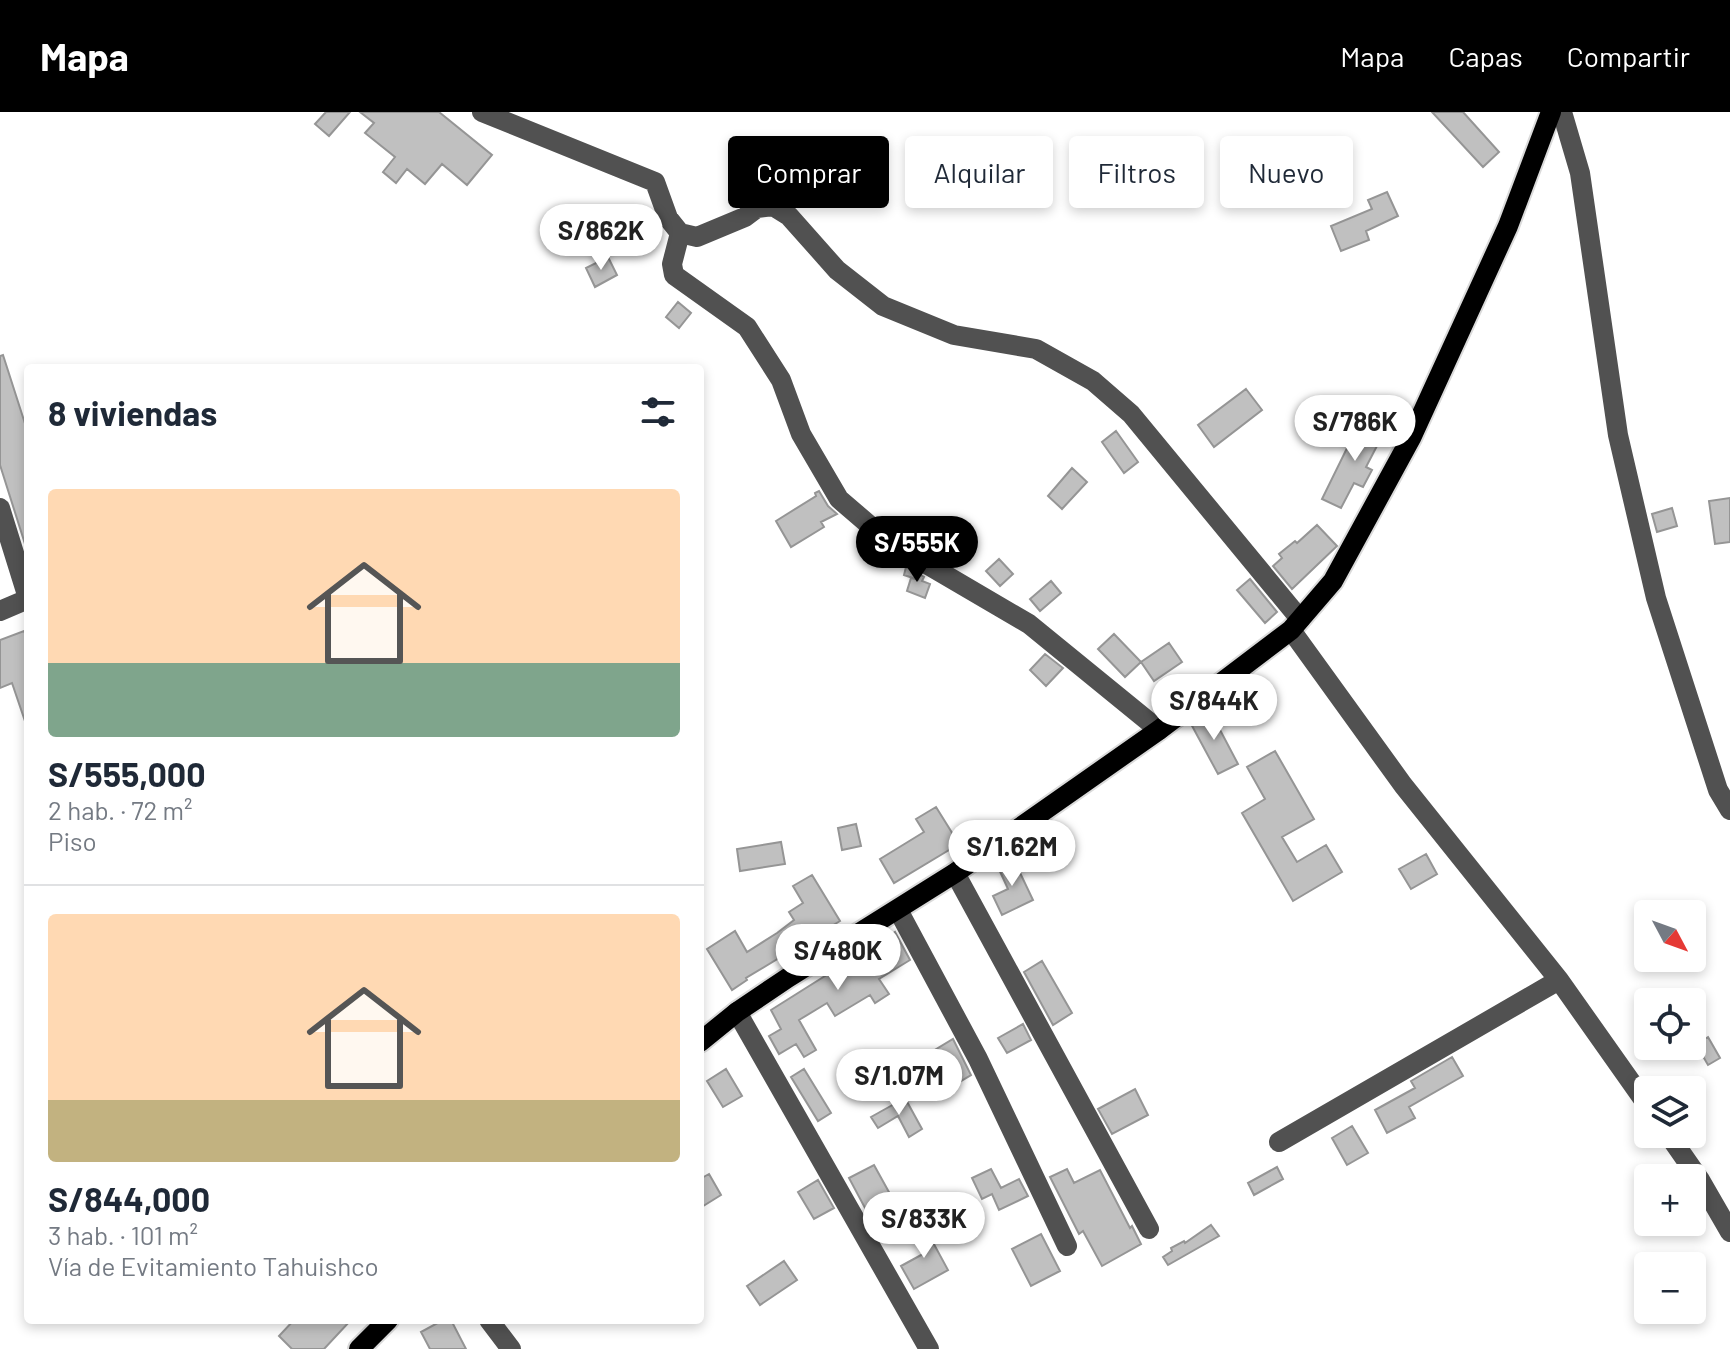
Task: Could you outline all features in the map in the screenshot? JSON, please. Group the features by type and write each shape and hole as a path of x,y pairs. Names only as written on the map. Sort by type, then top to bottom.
{"main road":[{"path":"704,1039 737,1012 955,873 1159,730 1296,624 1333,581 1411,438 1508,226 1551,112"},
{"path":"359,1349 384,1324"}],"street":[{"path":"482,112 655,182 668,218 680,233 697,237 745,217 757,208 773,206 789,216 837,270 883,306 954,335 1036,349 1093,381 1131,414 1296,624 1403,785 1559,980 1634,1086"},
{"path":"1562,112 1580,173 1618,435 1656,598 1718,790 1730,810"},
{"path":"680,233 672,264 674,275 747,327 781,380 801,434 839,499 889,542 1029,624 1159,730"},
{"path":"0,508 24,585"},
{"path":"0,611 24,600"},
{"path":"955,873 1149,1229"},
{"path":"898,910 978,1059 1067,1246"},
{"path":"1279,1142 1559,980"},
{"path":"737,1012 929,1349"},
{"path":"1678,1148 1730,1232"},
{"path":"492,1324 511,1349"}],"building":[{"path":"326,112 350,112 329,136 315,124"},
{"path":"360,112 439,112 492,155 467,185 442,164 425,184 407,169 396,183 383,172 395,157 365,133 374,123"},
{"path":"1432,112 1463,112 1499,152 1483,167"},
{"path":"1387,192 1398,216 1366,231 1369,240 1341,251 1331,226 1372,209 1368,200"},
{"path":"608,257 617,275 595,287 586,268"},
{"path":"678,302 691,313 679,328 666,317"},
{"path":"3,355 24,421 24,541 0,465 0,356"},
{"path":"1246,389 1262,410 1214,447 1198,425"},
{"path":"1366,420 1391,433 1384,445 1379,442 1366,467 1372,470 1363,487 1354,483 1341,508 1322,499 1351,440 1354,441"},
{"path":"1116,431 1138,462 1124,473 1102,442"},
{"path":"1072,468 1087,482 1062,509 1048,496"},
{"path":"819,491 837,514 821,522 824,527 791,547 776,521"},
{"path":"1730,498 1730,542 1715,544 1709,501"},
{"path":"1672,508 1677,526 1657,532 1652,514"},
{"path":"1317,525 1337,546 1292,589 1273,566 1282,558 1279,554"},
{"path":"999,559 1013,574 1000,586 986,571"},
{"path":"906,567 930,584 925,598 907,591 911,578 919,580 904,575"},
{"path":"1250,579 1277,612 1265,623 1237,590"},
{"path":"1051,581 1061,593 1040,611 1030,599"},
{"path":"24,631 24,718 12,683 0,688 0,640"},
{"path":"1114,634 1141,662 1125,677 1098,649"},
{"path":"1169,643 1182,662 1154,681 1141,662"},
{"path":"1045,654 1063,668 1046,686 1030,670"},
{"path":"1209,709 1238,764 1218,774 1190,722"},
{"path":"1275,751 1314,819 1282,837 1297,862 1326,845 1342,872 1293,901 1242,813 1265,799 1247,767"},
{"path":"936,807 959,844 894,883 880,859 924,832 916,819"},
{"path":"856,824 861,846 842,850 838,828"},
{"path":"781,842 785,864 740,871 737,849"},
{"path":"1426,854 1437,874 1411,889 1399,869"},
{"path":"1013,858 1033,900 1002,915 993,896 1008,889 997,865"},
{"path":"812,875 840,921 746,978 732,990 707,949 735,931 747,952 777,933 794,920 789,912 803,903 793,886"},
{"path":"895,932 910,960 879,979 889,994 875,1003 870,995 835,1016 827,1003 799,1020 816,1050 804,1057 796,1044 779,1054 769,1036 781,1029 771,1010"},
{"path":"1042,961 1072,1013 1053,1025 1024,972"},
{"path":"1023,1024 1031,1040 1007,1053 998,1038"},
{"path":"1706,1038 1720,1058 1708,1065 1705,1060"},
{"path":"953,1039 971,1075 936,1096 927,1080 939,1072 928,1054"},
{"path":"1452,1057 1463,1076 1409,1107 1415,1118 1387,1133 1375,1110 1415,1088 1411,1081"},
{"path":"726,1069 742,1096 723,1107 707,1081"},
{"path":"804,1069 831,1113 818,1121 791,1077"},
{"path":"1135,1089 1148,1115 1112,1134 1098,1109"},
{"path":"905,1098 922,1129 909,1137 898,1116 878,1128 871,1117"},
{"path":"1352,1126 1368,1153 1347,1165 1332,1138"},
{"path":"874,1165 890,1194 884,1198 900,1228 881,1238 849,1178"},
{"path":"1277,1167 1283,1179 1254,1195 1248,1183"},
{"path":"991,1169 1001,1188 1019,1179 1028,1196 999,1210 992,1194 982,1199 972,1178"},
{"path":"1067,1169 1074,1183 1100,1170 1141,1244 1102,1266 1083,1231 1079,1234 1050,1177"},
{"path":"709,1174 721,1195 704,1206 704,1177"},
{"path":"818,1180 834,1208 814,1219 798,1192"},
{"path":"923,1224 948,1270 914,1289 901,1266 923,1254 910,1231"},
{"path":"1211,1225 1219,1236 1168,1265 1163,1257 1172,1251 1171,1248 1185,1243"},
{"path":"1041,1234 1060,1271 1031,1286 1012,1249"},
{"path":"784,1261 797,1280 760,1305 747,1286"},
{"path":"290,1324 347,1324 324,1349 292,1349 279,1336"},
{"path":"436,1324 453,1324 466,1349 430,1349 421,1332"}]}
